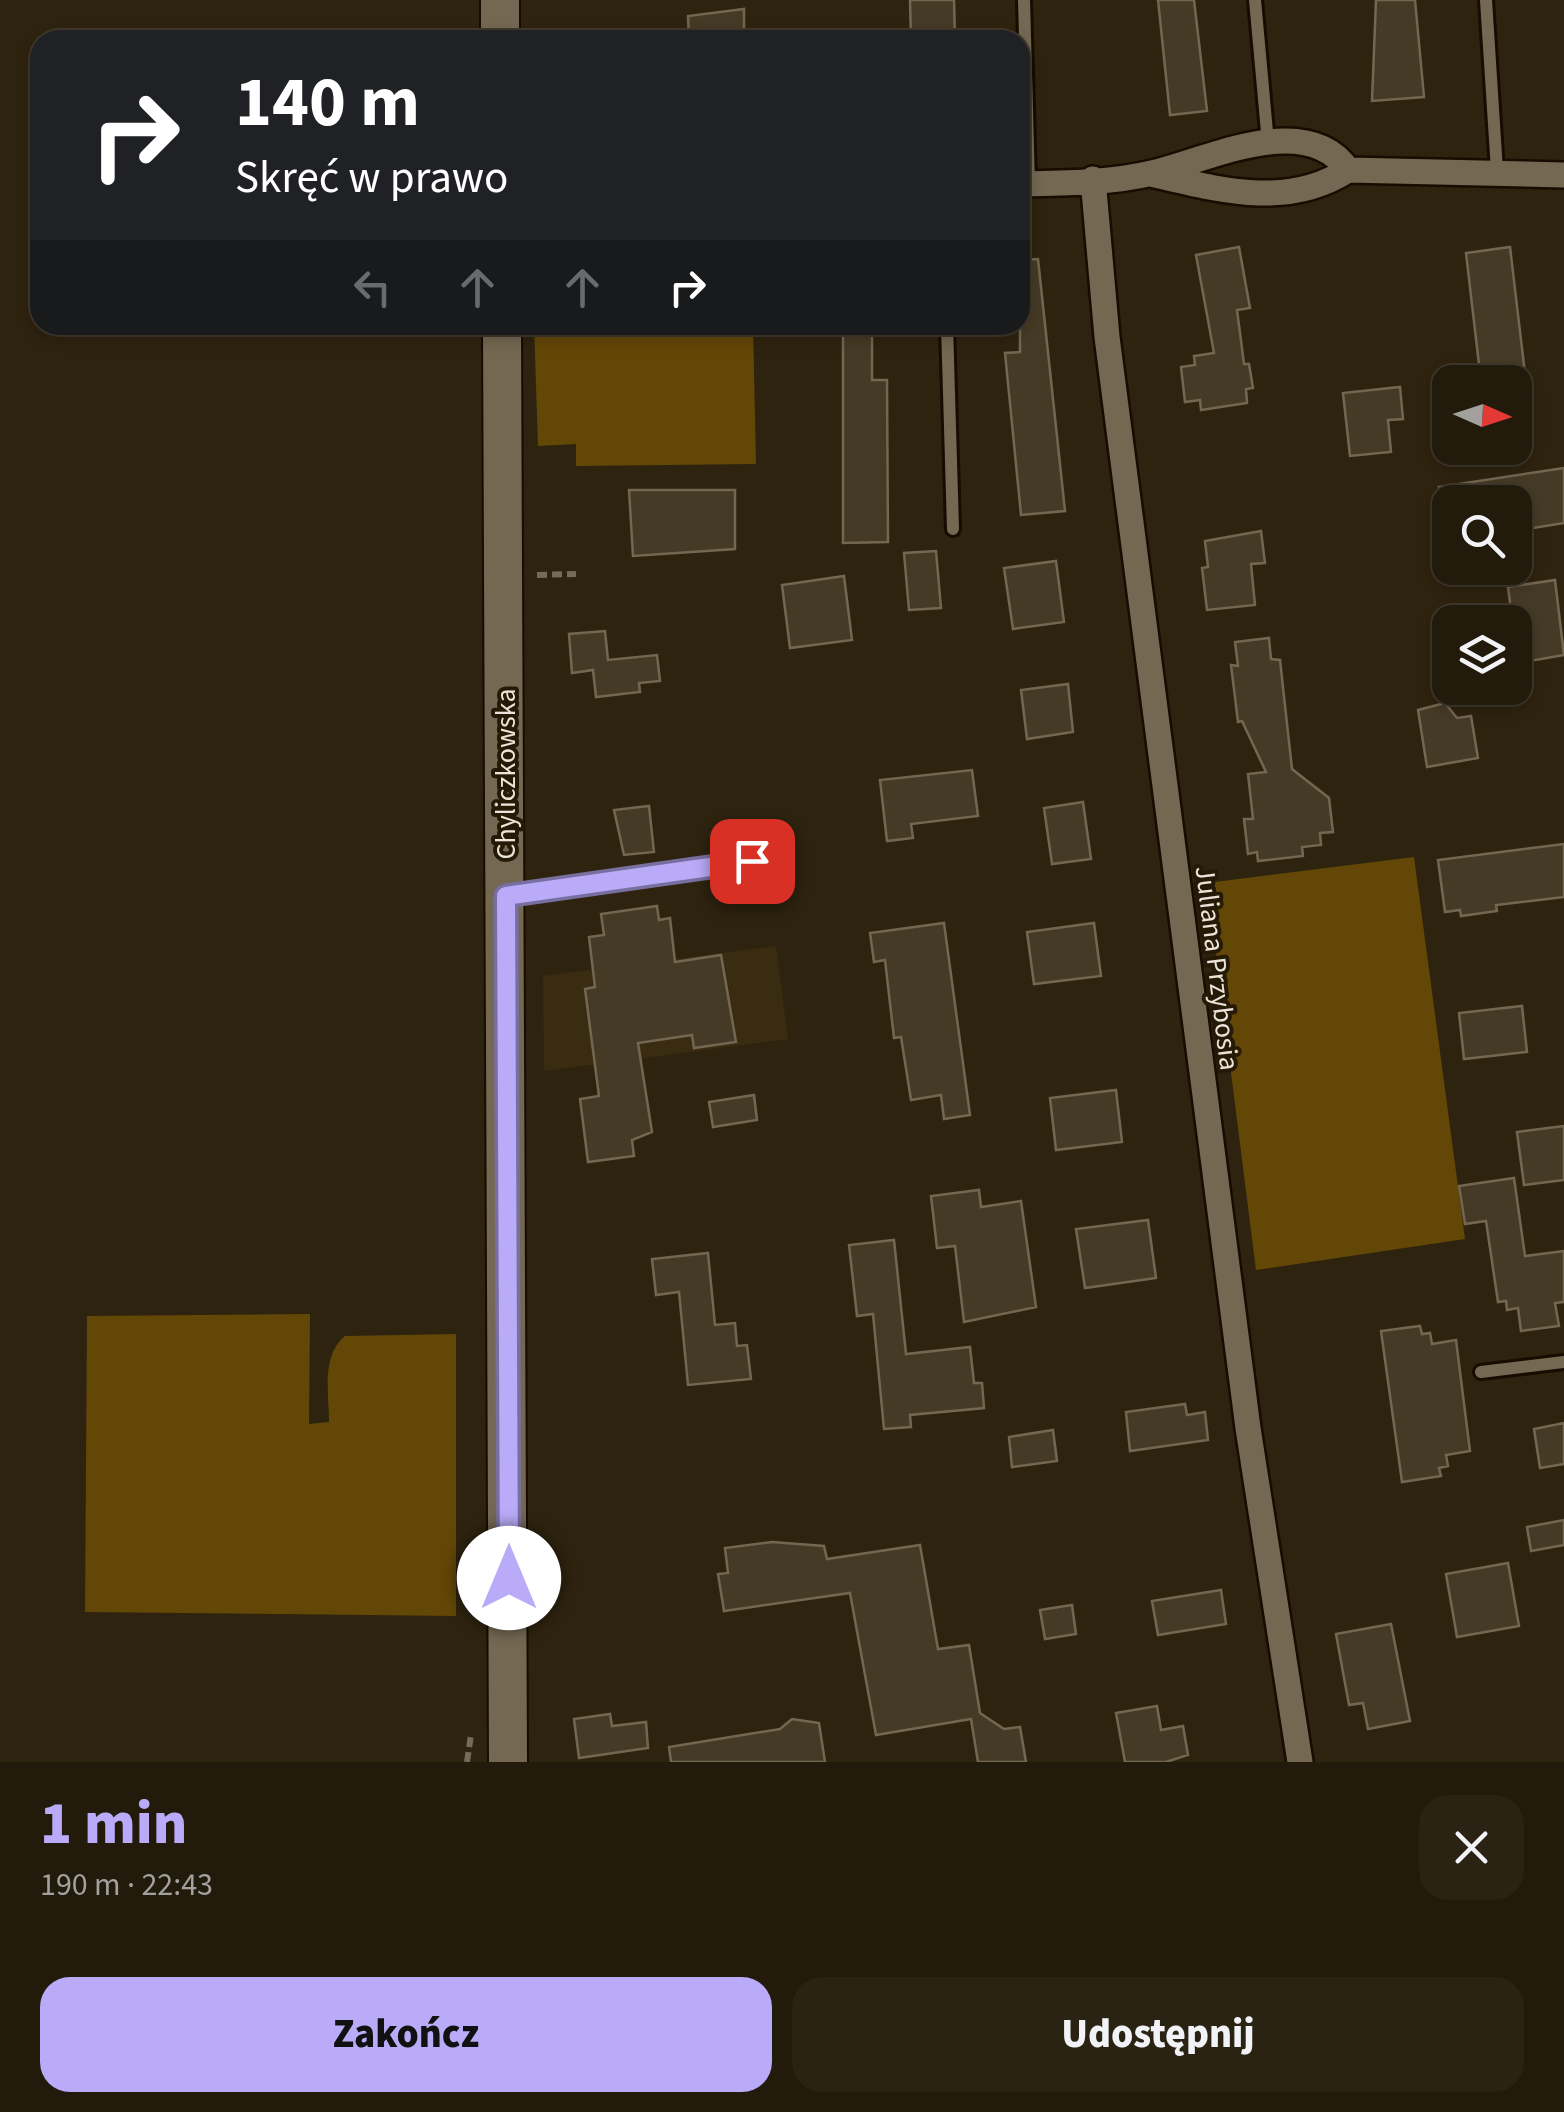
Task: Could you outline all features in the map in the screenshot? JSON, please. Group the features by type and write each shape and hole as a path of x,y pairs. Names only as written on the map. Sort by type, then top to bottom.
{"street":[{"path":"500,0 500,30"},
{"path":"1030,184 1151,174 1226,148 1268,143 1327,150 1348,170"},
{"path":"1151,174 1239,194 1322,186 1348,170 1564,174"},
{"name":"Juliana Przybosia","path":"1093,179 1109,356 1246,1410 1300,1762"},
{"name":"Chyliczkowska","path":"502,335 508,1762"}],"lane":[{"path":"1024,0 1024,30"},
{"path":"1254,0 1268,143"},
{"path":"1486,0 1497,171"},
{"path":"947,335 954,529"},
{"path":"506,896 752,861"},
{"path":"1481,1372 1564,1362"}],"path":[{"path":"526,575 576,574"}],"shaded area":[{"path":"534,335 753,335 756,464 576,466 576,444 538,446"},
{"path":"1414,857 1465,1239 1256,1270 1207,883"},
{"path":"776,946 788,1039 544,1071 543,976"},
{"path":"310,1314 309,1424 329,1422 329,1364 345,1336 456,1334 456,1616 85,1612 87,1316"}],"building":[{"path":"910,0 954,0 955,30 911,30"},
{"path":"1158,0 1194,0 1207,111 1170,115"},
{"path":"1376,0 1415,0 1424,97 1372,101"},
{"path":"744,9 744,30 689,30 688,16"},
{"path":"1239,247 1250,308 1237,310 1244,364 1249,364 1253,388 1246,389 1247,403 1201,410 1200,400 1185,402 1181,367 1195,365 1194,356 1214,353 1196,255"},
{"path":"1510,247 1524,365 1479,365 1466,253"},
{"path":"1030,259 1038,259 1065,511 1021,515 1005,353 1020,352 1020,335 1030,335"},
{"path":"843,335 872,335 872,380 887,380 888,542 843,543"},
{"path":"1400,387 1403,419 1388,420 1391,452 1350,456 1343,393"},
{"path":"1564,468 1564,523 1532,528 1532,485 1452,485"},
{"path":"629,490 735,490 735,549 633,556"},
{"path":"1261,531 1265,563 1251,564 1255,605 1207,610 1202,568 1208,567 1205,541"},
{"path":"936,551 941,608 909,610 904,553"},
{"path":"1056,561 1064,622 1013,629 1004,568"},
{"path":"844,576 852,640 790,648 782,585"},
{"path":"1555,580 1564,655 1532,661 1532,605 1510,605 1508,587"},
{"path":"605,631 608,660 657,655 660,681 639,683 640,692 596,697 593,670 572,673 569,634"},
{"path":"1269,638 1271,659 1280,660 1292,769 1329,798 1333,832 1320,833 1321,845 1302,847 1303,856 1258,861 1257,852 1248,854 1244,819 1253,819 1248,774 1266,772 1242,721 1238,722 1231,665 1238,666 1235,642"},
{"path":"1068,684 1073,732 1027,739 1021,690"},
{"path":"1447,705 1457,718 1471,716 1478,758 1427,767 1418,710"},
{"path":"972,770 978,816 911,824 913,838 887,841 880,780"},
{"path":"1083,802 1091,859 1052,864 1044,808"},
{"path":"649,806 654,852 624,855 614,810"},
{"path":"1564,844 1564,897 1496,905 1497,911 1461,916 1460,910 1445,912 1438,860"},
{"path":"657,906 659,920 670,918 675,962 721,955 736,1042 694,1048 692,1035 638,1043 652,1132 632,1140 634,1156 588,1162 580,1099 599,1096 585,989 595,987 589,937 604,935 601,914"},
{"path":"944,923 970,1115 944,1119 941,1095 911,1100 901,1037 894,1038 885,960 874,962 870,933"},
{"path":"1094,923 1101,976 1034,984 1027,932"},
{"path":"1522,1006 1527,1052 1464,1059 1459,1013"},
{"path":"1116,1090 1122,1142 1056,1150 1050,1098"},
{"path":"754,1095 757,1120 713,1127 709,1102"},
{"path":"1564,1126 1564,1180 1524,1185 1517,1132"},
{"path":"1514,1178 1525,1256 1564,1251 1564,1302 1555,1303 1559,1326 1521,1331 1518,1308 1507,1310 1506,1301 1498,1302 1486,1221 1465,1224 1459,1186"},
{"path":"979,1190 981,1207 1021,1201 1036,1307 964,1322 955,1246 937,1248 931,1196"},
{"path":"1148,1220 1156,1278 1085,1288 1076,1229"},
{"path":"894,1240 906,1354 970,1347 974,1383 982,1383 984,1408 910,1415 911,1427 884,1429 873,1314 857,1316 849,1245"},
{"path":"708,1253 715,1325 735,1323 737,1346 747,1345 751,1379 688,1385 679,1292 656,1295 652,1259"},
{"path":"1420,1326 1422,1334 1430,1333 1432,1344 1456,1340 1470,1451 1446,1455 1448,1466 1439,1468 1441,1476 1402,1482 1381,1331"},
{"path":"1185,1404 1187,1415 1205,1412 1208,1440 1130,1451 1126,1412"},
{"path":"1564,1423 1564,1464 1540,1468 1534,1429"},
{"path":"1053,1430 1057,1461 1012,1467 1009,1437"},
{"path":"1564,1520 1564,1545 1531,1551 1527,1527"},
{"path":"772,1542 824,1546 827,1559 920,1545 938,1649 969,1645 980,1713 1004,1729 1020,1727 1026,1762 978,1762 971,1719 876,1735 850,1593 724,1611 718,1574 728,1573 725,1548"},
{"path":"1508,1563 1519,1626 1457,1637 1446,1574"},
{"path":"1221,1590 1226,1624 1158,1635 1152,1601"},
{"path":"1072,1605 1076,1634 1045,1639 1040,1610"},
{"path":"1391,1624 1410,1721 1368,1729 1363,1703 1349,1705 1336,1634"},
{"path":"1157,1706 1161,1730 1183,1726 1188,1755 1166,1762 1125,1762 1116,1713"},
{"path":"610,1714 612,1726 646,1722 648,1748 579,1758 574,1719"},
{"path":"792,1719 819,1723 825,1762 671,1762 669,1747 780,1729"}],"route":[{"path":"509,1578 506,896 752,861"}]}
